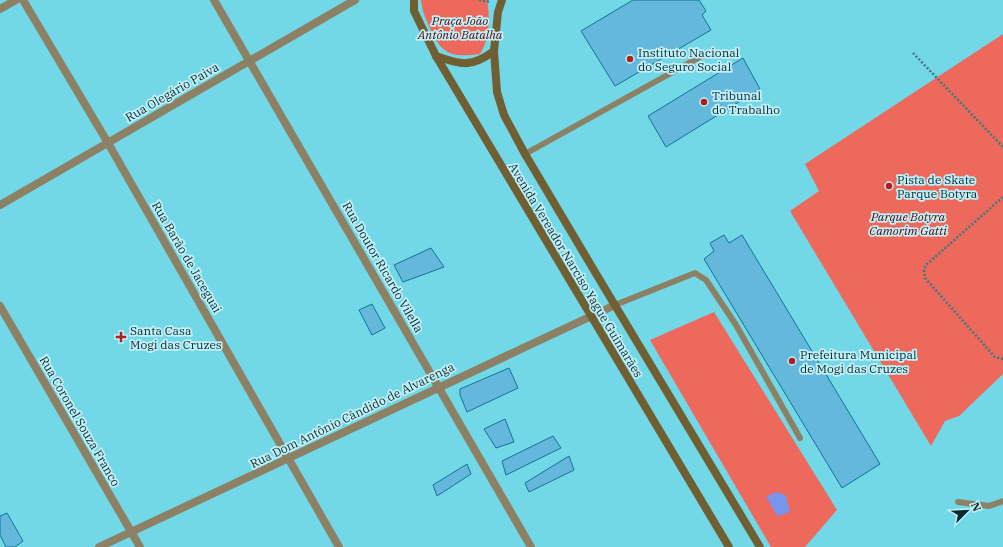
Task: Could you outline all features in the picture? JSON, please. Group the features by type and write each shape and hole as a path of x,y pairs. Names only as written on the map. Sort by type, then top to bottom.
{"main road":[{"name":"Avenida Vereador Narciso Yague Guimarães","path":"414,0 414,11 436,56 590,317 729,547"},
{"path":"436,56 461,64 470,64 479,61 494,51 498,12 502,0"},
{"name":"Avenida Vereador Narciso Yague Guimarães","path":"494,51 497,92 504,115 525,154 760,547"}],"street":[{"path":"0,10 16,0"},
{"name":"Rua Barão de Jaceguai","path":"23,0 108,143 339,547"},
{"name":"Rua Doutor Ricardo Vilella","path":"214,0 532,547"},
{"name":"Rua Olegário Paiva","path":"0,205 356,0"},
{"name":"Rua Dom Antônio Cândido de Alvarenga","path":"99,547 288,460 439,386 615,305"},
{"name":"Rua Coronel Souza Franco","path":"0,306 140,547"}],"lane":[{"path":"525,154 707,52"},
{"path":"615,305 695,273 706,280 736,325 800,438"},
{"path":"958,502 990,506 1003,501"}],"path":[{"path":"913,53 1003,147"},
{"path":"1003,197 926,265 924,270 925,278 996,357 1003,359"}],"green space":[{"name":"Praça João Antônio Batalha","path":"421,0 487,0 489,14 488,28 486,42 480,54 454,54 442,48 429,26"},
{"name":"Parque Botyra Camorim Gatti","path":"1003,34 1003,374 959,416 945,421 931,446 790,211 819,191 805,164"},
{"path":"714,312 837,510 805,547 771,547 650,340"}],"water":[{"path":"778,492 786,496 790,512 777,516 766,496"}],"building":[{"name":"Instituto Nacional do Seguro Social","path":"633,0 699,0 706,11 702,15 711,30 615,86 581,31"},
{"name":"Tribunal do Trabalho","path":"743,58 760,89 666,147 648,116"},
{"name":"Prefeitura Municipal de Mogi das Cruzes","path":"724,235 729,243 742,235 880,464 842,488 704,259 714,251 710,243"},
{"path":"431,248 444,267 403,282 394,265"},
{"path":"372,304 385,328 372,335 359,310"},
{"path":"509,368 518,388 467,412 460,395 460,389"},
{"path":"505,419 514,442 496,448 484,429"},
{"path":"553,436 561,448 506,475 502,461"},
{"path":"569,456 574,470 529,492 525,483"},
{"path":"467,464 471,474 437,496 433,485"},
{"path":"7,513 23,541 15,547 6,547 0,535 0,516"}],"place":[{"name":"Instituto Nacional do Seguro Social","path":"630,59"},
{"name":"Tribunal do Trabalho","path":"704,102"},
{"name":"Pista de Skate Parque Botyra","path":"889,186"},
{"name":"Santa Casa Mogi das Cruzes","path":"121,337"},
{"name":"Prefeitura Municipal de Mogi das Cruzes","path":"792,361"}]}
